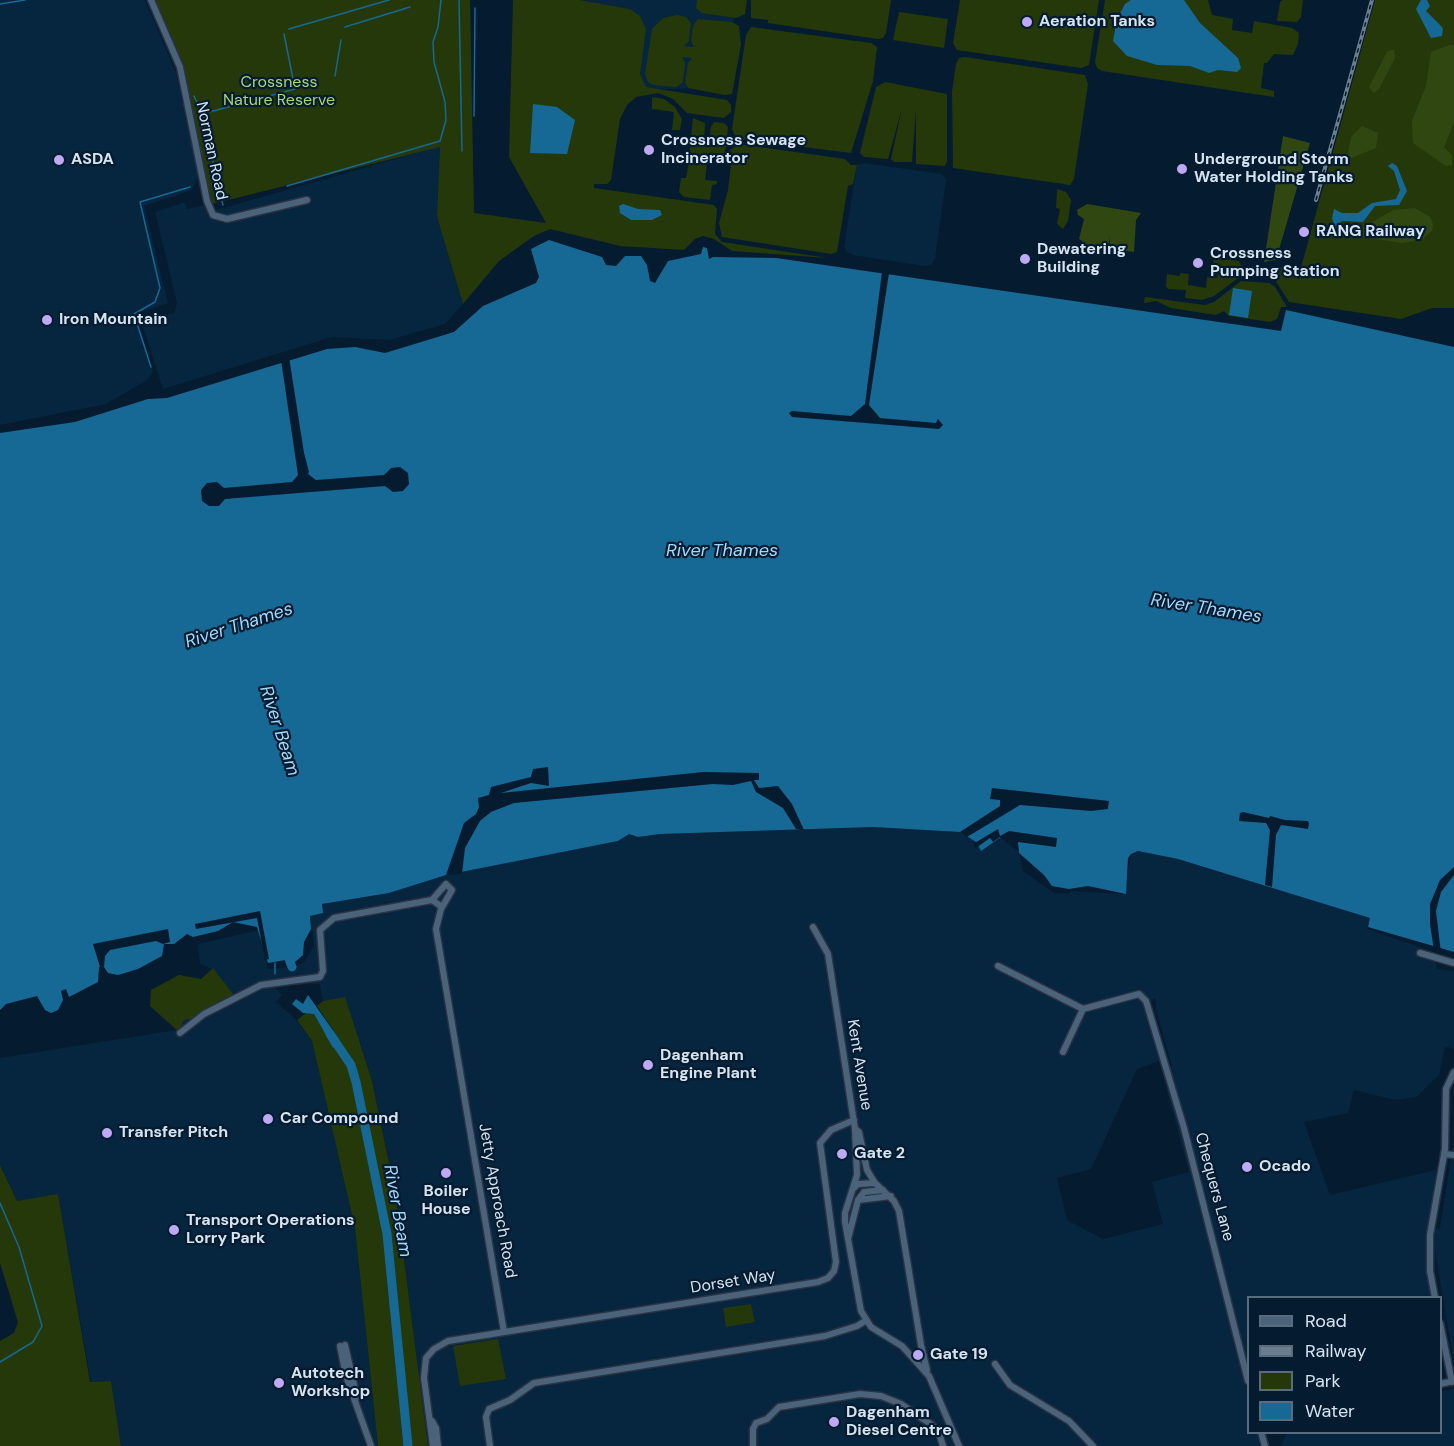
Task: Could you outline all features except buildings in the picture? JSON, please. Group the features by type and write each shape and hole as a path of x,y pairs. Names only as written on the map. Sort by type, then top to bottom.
{"street":[{"name":"Norman Road","path":"151,0 180,67 207,201 213,215 227,219 307,200"},
{"name":"Jetty Approach Road","path":"432,900 446,884 452,890 442,907 436,929 504,1332"},
{"path":"180,1033 204,1014 261,985 320,976 323,971 319,937 326,922 334,918 432,900 442,907"},
{"name":"Kent Avenue","path":"813,927 828,954 854,1120 857,1175 845,1213 848,1239"},
{"path":"1420,953 1454,963"},
{"path":"998,966 1083,1009 1063,1052"},
{"name":"Chequers Lane","path":"1083,1009 1132,994 1139,994 1146,1001 1184,1128 1247,1377"},
{"path":"1435,1296 1430,1271 1430,1235 1444,1154 1446,1089 1454,1071"},
{"name":"Dorset Way","path":"435,1446 436,1428 430,1418 424,1378 426,1358 438,1346 461,1338 818,1282 828,1278 834,1271 836,1262 820,1143 831,1130 854,1120"},
{"path":"855,1129 860,1132 867,1170 875,1183 891,1196 897,1206 902,1224 919,1334 929,1376 959,1446"},
{"path":"1444,1154 1454,1155"},
{"path":"854,1188 858,1184 875,1183"},
{"path":"884,1190 864,1192 858,1200 848,1239 856,1289 865,1321 880,1334 902,1346 929,1376"},
{"path":"858,1200 891,1196"},
{"path":"490,1446 486,1417 489,1409 510,1400 534,1383 825,1335 857,1326 865,1321"},
{"path":"1442,1332 1453,1381"},
{"path":"902,1346 914,1346 919,1334"},
{"path":"343,1346 346,1376 359,1407 371,1446"},
{"path":"995,1364 1010,1385 1069,1421 1093,1446"},
{"path":"753,1446 753,1429 756,1423 767,1419 779,1407 860,1394 881,1396 901,1404 932,1425 939,1433 943,1446"}],"shaded area":[{"path":"0,0 145,0 176,73 198,176 192,190 144,206 168,303 136,314 153,372 147,380 106,404 0,425"},
{"path":"565,0 736,0 725,87 623,91"},
{"path":"441,146 437,217 463,304 445,324 390,340 332,337 163,389 141,321 174,313 177,303 155,212 185,202 187,209 205,205 216,210"},
{"path":"864,163 942,174 946,179 935,259 931,265 852,255 847,252 844,247 857,165"},
{"path":"873,827 960,832 976,842 981,850 1001,837 1019,853 1023,871 1054,893 1069,894 1071,891 1125,894 1131,853 1138,851 1178,859 1371,918 1367,929 1434,952 1437,969 1454,971 1454,1049 1445,1046 1439,1075 1416,1097 1395,1100 1354,1090 1348,1113 1304,1122 1330,1195 1436,1170 1427,1246 1435,1296 1247,1296 1247,1434 1257,1434 1261,1446 428,1446 396,1197 372,1081 345,998 323,1001 320,984 284,985 275,988 282,995 276,1002 295,1019 312,1041 355,1228 378,1446 121,1446 111,1381 91,1382 58,1195 17,1201 0,1165 0,1058 176,1030 150,1006 151,990 179,975 201,979 212,969 200,964 198,944 259,930 268,969 294,967 305,961 314,945 310,915 322,904 389,893 446,875 618,841 626,834 639,837 660,834","holes":["1156,998 1156,1010 1172,1067 1159,1060 1146,1013 1152,999","1159,1061 1189,1172 1152,1182 1163,1224 1103,1239 1067,1220 1057,1178 1091,1169 1137,1069"]},
{"path":"1454,1139 1454,1364 1435,1250 1435,1229 1440,1228"},
{"path":"1454,1388 1454,1446 1281,1446 1287,1434 1442,1434 1442,1392"}],"green space":[{"name":"Crossness Nature Reserve","path":"154,0 470,0 474,213 546,223 509,157 513,0 579,0 630,9 640,16 646,29 640,74 646,87 727,100 731,105 731,112 724,118 687,113 673,99 658,93 636,97 627,105 620,119 611,180 607,184 594,184 594,188 714,205 717,209 715,234 722,242 828,258 732,251 714,239 703,236 695,239 684,250 620,246 550,229 534,236 499,261 463,304 437,217 440,147 212,204 176,58"},
{"path":"697,0 747,0 745,14 736,18 702,13 696,8"},
{"path":"751,0 891,0 886,33 883,38 878,39 768,23 768,20 751,18"},
{"name":"Aeration Tanks","path":"960,0 1099,0 1089,65 1081,68 957,50 953,43"},
{"path":"1105,0 1208,0 1212,15 1233,19 1232,30 1252,33 1254,21 1292,28 1299,33 1298,44 1293,55 1274,54 1267,63 1264,63 1261,88 1274,91 1274,97 1102,71 1097,68 1095,62"},
{"path":"1303,0 1301,17 1297,22 1277,21 1280,2"},
{"path":"1375,0 1454,0 1454,308 1432,308 1401,319 1289,302 1275,280 1279,267 1300,271"},
{"path":"899,12 948,19 944,48 893,40"},
{"path":"677,15 686,17 691,23 689,41 684,46 694,47 691,41 693,26 698,19 732,22 739,26 741,45 732,94 725,95 688,88 685,82 688,63 692,58 682,57 685,63 683,82 677,87 653,85 648,82 645,74 652,29 663,18"},
{"path":"751,27 871,43 877,47 873,81 851,153 740,139 735,136 732,129 746,35"},
{"path":"1454,45 1454,122 1444,147 1452,156 1452,165 1446,166 1413,143 1412,121 1426,86 1431,52"},
{"path":"1394,49 1395,58 1379,89 1374,93 1369,87 1387,52"},
{"path":"959,58 1085,75 1088,84 1074,179 1070,185 953,168 952,92 956,64"},
{"path":"885,82 947,94 947,161 945,166 916,164 916,110 912,162 894,162 891,159 902,108 888,159 864,157 860,153 876,87"},
{"path":"652,97 664,99 675,107 682,119 680,130 672,130 674,112 652,109"},
{"path":"693,118 705,123 704,139 709,140 714,122 724,123 728,127 727,138 722,136 721,143 727,144 721,163 707,163 705,180 717,181 717,184 712,185 710,200 684,197 679,192 681,178 686,178 688,168"},
{"path":"1362,126 1378,133 1376,148 1351,158 1348,154 1351,137"},
{"path":"1283,136 1310,143 1276,260 1264,262"},
{"path":"738,144 845,159 851,165 857,165 853,184 848,186 837,252 831,254 722,237 719,223 728,190 732,156 729,151"},
{"path":"1057,189 1066,192 1071,200 1068,221 1063,229 1057,224 1060,209 1056,208"},
{"path":"1087,204 1141,213 1136,220 1134,252 1109,249 1110,235 1108,249 1082,245 1079,239 1084,219 1078,215 1077,210"},
{"path":"1415,208 1430,217 1433,224 1432,231 1421,240 1402,243 1362,237 1360,233 1360,229 1393,210"},
{"path":"1214,257 1239,261 1243,269 1241,276 1214,296 1202,300 1185,298 1186,290 1168,289 1166,286 1167,274 1179,276 1181,273 1189,274 1188,285 1206,288 1207,277 1217,278 1219,266 1213,264"},
{"path":"1241,281 1269,283 1275,287 1287,307 1281,307 1277,319 1270,322 1229,316 1224,311 1216,315 1171,308 1156,301 1144,303 1145,297 1205,305 1214,302"},
{"path":"213,968 233,994 192,1020 187,1019 182,1022 181,1028 177,1030 150,1006 151,990 179,975 201,979"},
{"path":"345,997 372,1081 396,1197 428,1446 378,1446 355,1228 312,1041 297,1020 306,1013 314,1014 333,1048 339,1039 317,1006 323,1001"},
{"path":"0,1165 17,1201 58,1194 90,1382 111,1381 121,1446 0,1446 0,1341 14,1333 18,1322 0,1263"},
{"path":"751,1304 755,1322 726,1327 723,1308"},
{"path":"498,1339 506,1379 460,1386 453,1346"}],"water":[{"path":"1131,0 1184,0 1200,23 1238,58 1241,68 1237,72 1218,70 1209,73 1190,66 1157,65 1127,56 1113,41 1117,19 1125,4"},
{"path":"1421,0 1427,0 1430,6 1426,11 1443,28 1442,36 1431,38 1416,9"},
{"path":"533,104 557,107 575,120 567,154 530,153"},
{"path":"1392,163 1397,166 1407,191 1399,205 1375,206 1363,222 1342,221 1335,228 1332,218 1334,209 1342,213 1358,213 1372,203 1396,199 1400,190 1394,171 1388,166"},
{"path":"623,204 638,209 660,210 662,215 652,220 631,220 620,213 619,206"},
{"name":"River Thames","path":"549,240 602,257 606,265 616,266 625,256 641,256 647,265 650,281 655,283 668,261 701,254 703,247 707,248 709,259 713,257 776,258 1281,331 1286,310 1454,347 1454,952 1368,927 1370,918 1178,859 1138,851 1128,858 1126,894 1088,886 1069,889 1052,886 1044,875 1001,837 981,851 976,842 960,832 873,827 660,834 638,837 629,834 618,841 446,875 389,893 322,904 323,913 310,916 311,929 304,942 303,955 295,962 291,959 268,963 257,927 233,922 218,931 193,937 187,934 174,944 164,944 162,956 138,969 118,975 108,973 104,967 99,967 98,982 69,997 66,989 61,991 63,1000 58,1010 51,1013 45,1010 37,996 6,1004 0,1010 0,433 75,422 148,399 167,398 327,349 355,347 385,353 454,332 483,306 536,283 539,277 531,249"},
{"path":"1233,288 1252,291 1248,318 1229,315"},
{"path":"308,995 339,1039 333,1048 314,1014 303,1013 292,1004 296,999 303,1004"}],"pier":[{"path":"882,272 889,273 869,405 880,418 936,423 938,419 943,425 939,429 792,417 789,413 792,411 851,416 865,404"},
{"path":"289,357 308,474 316,480 384,475 391,468 400,467 408,473 409,484 403,491 393,492 385,486 225,499 219,506 209,506 202,501 201,490 207,483 217,482 224,488 292,482 298,475 281,360"},
{"path":"548,767 549,786 531,783 501,793 703,772 759,773 759,780 754,780 759,788 778,786 792,804 804,830 796,829 783,808 756,792 751,781 733,785 713,784 514,803 491,812 480,821 465,848 462,874 446,875 464,823 476,814 479,807 478,798 489,795 491,787 531,777 533,769"},
{"path":"992,788 1109,801 1108,809 1091,811 1020,805 967,837 960,832 1000,806 1000,800 990,799"},
{"path":"1240,813 1269,818 1270,816 1285,820 1308,821 1308,829 1281,825 1276,835 1272,887 1265,885 1270,830 1266,823 1239,821"},
{"path":"998,829 1000,836 1009,831 1057,838 1056,847 1018,842 1019,853 1000,837 993,842 990,838 976,848 973,844"},
{"path":"1454,867 1454,875 1441,892 1436,911 1441,953 1434,951 1430,904 1440,880"},
{"path":"260,911 269,959 265,960 257,918 196,929 195,924"},
{"path":"168,929 170,942 163,944 156,941 110,950 105,956 104,967 100,967 93,944"}],"waterway":[{"path":"0,4 25,0"},
{"path":"289,29 389,0"},
{"path":"287,186 440,141 446,120 445,102 434,62 433,42 438,27 441,0"},
{"path":"459,0 462,151"},
{"path":"345,27 410,7"},
{"path":"474,116 475,8"},
{"path":"202,114 295,89 284,34"},
{"path":"335,76 341,40"},
{"path":"194,96 202,114 223,205"},
{"path":"151,367 134,314 155,302 160,288 140,202 190,187"},
{"name":"River Beam","path":"286,951 292,967"},
{"path":"275,963 275,974"},
{"name":"River Beam","path":"330,1034 351,1065 356,1082 387,1234 408,1446"},
{"path":"0,1203 19,1247 42,1326 33,1342 0,1362"}],"railway":[{"path":"1316,200 1372,0"}],"place":[{"name":"Aeration Tanks","path":"1027,22"},
{"name":"Crossness Sewage Incinerator","path":"649,150"},
{"name":"ASDA","path":"59,160"},
{"name":"Underground Storm Water Holding Tanks","path":"1182,169"},
{"name":"RANG Railway","path":"1304,232"},
{"name":"Dewatering Building","path":"1025,259"},
{"name":"Crossness Pumping Station","path":"1198,263"},
{"name":"Iron Mountain","path":"47,320"},
{"name":"Dagenham Engine Plant","path":"648,1065"},
{"name":"Car Compound","path":"268,1119"},
{"name":"Transfer Pitch","path":"107,1133"},
{"name":"Gate 2","path":"842,1154"},
{"name":"Ocado","path":"1247,1167"},
{"name":"Boiler House","path":"446,1173"},
{"name":"Transport Operations Lorry Park","path":"174,1230"},
{"name":"Gate 19","path":"918,1355"},
{"name":"Autotech Workshop","path":"279,1383"},
{"name":"Dagenham Diesel Centre","path":"834,1422"}]}
